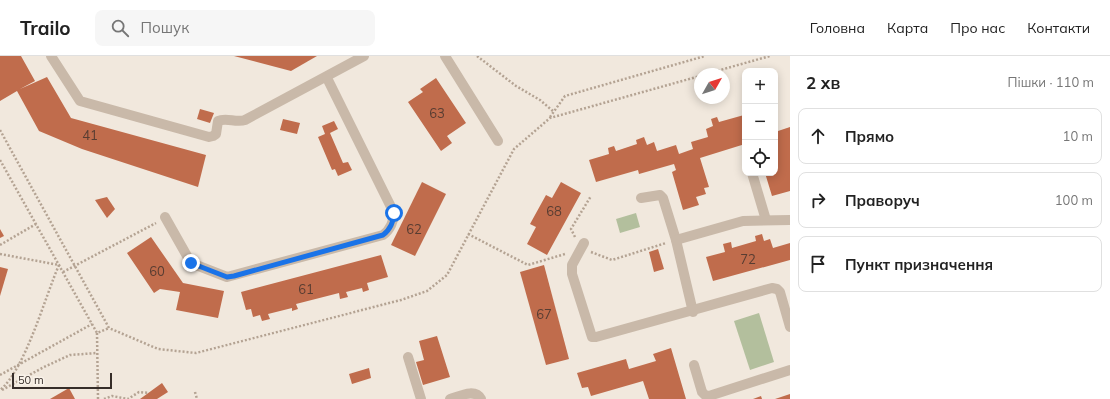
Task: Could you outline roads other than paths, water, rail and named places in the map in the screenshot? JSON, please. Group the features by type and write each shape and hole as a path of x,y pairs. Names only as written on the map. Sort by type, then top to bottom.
{"lane":[{"path":"51,56 80,101 209,137 216,134 218,121 221,119 240,122 246,120 326,78 364,56"},
{"path":"445,56 498,141"},
{"path":"165,218 191,263 227,277 383,235 387,232 394,219 394,213 326,78"},
{"path":"753,176 766,220"},
{"path":"641,198 656,194 663,198 676,240 693,312"},
{"path":"676,240 738,222 790,220"},
{"path":"582,246 572,265 572,274 592,337 693,312 772,288 777,289 780,292 788,311 790,327"},
{"path":"408,357 421,399"},
{"path":"694,365 702,392 709,396 790,370"},
{"path":"450,399 472,392 479,395 482,399"}]}
